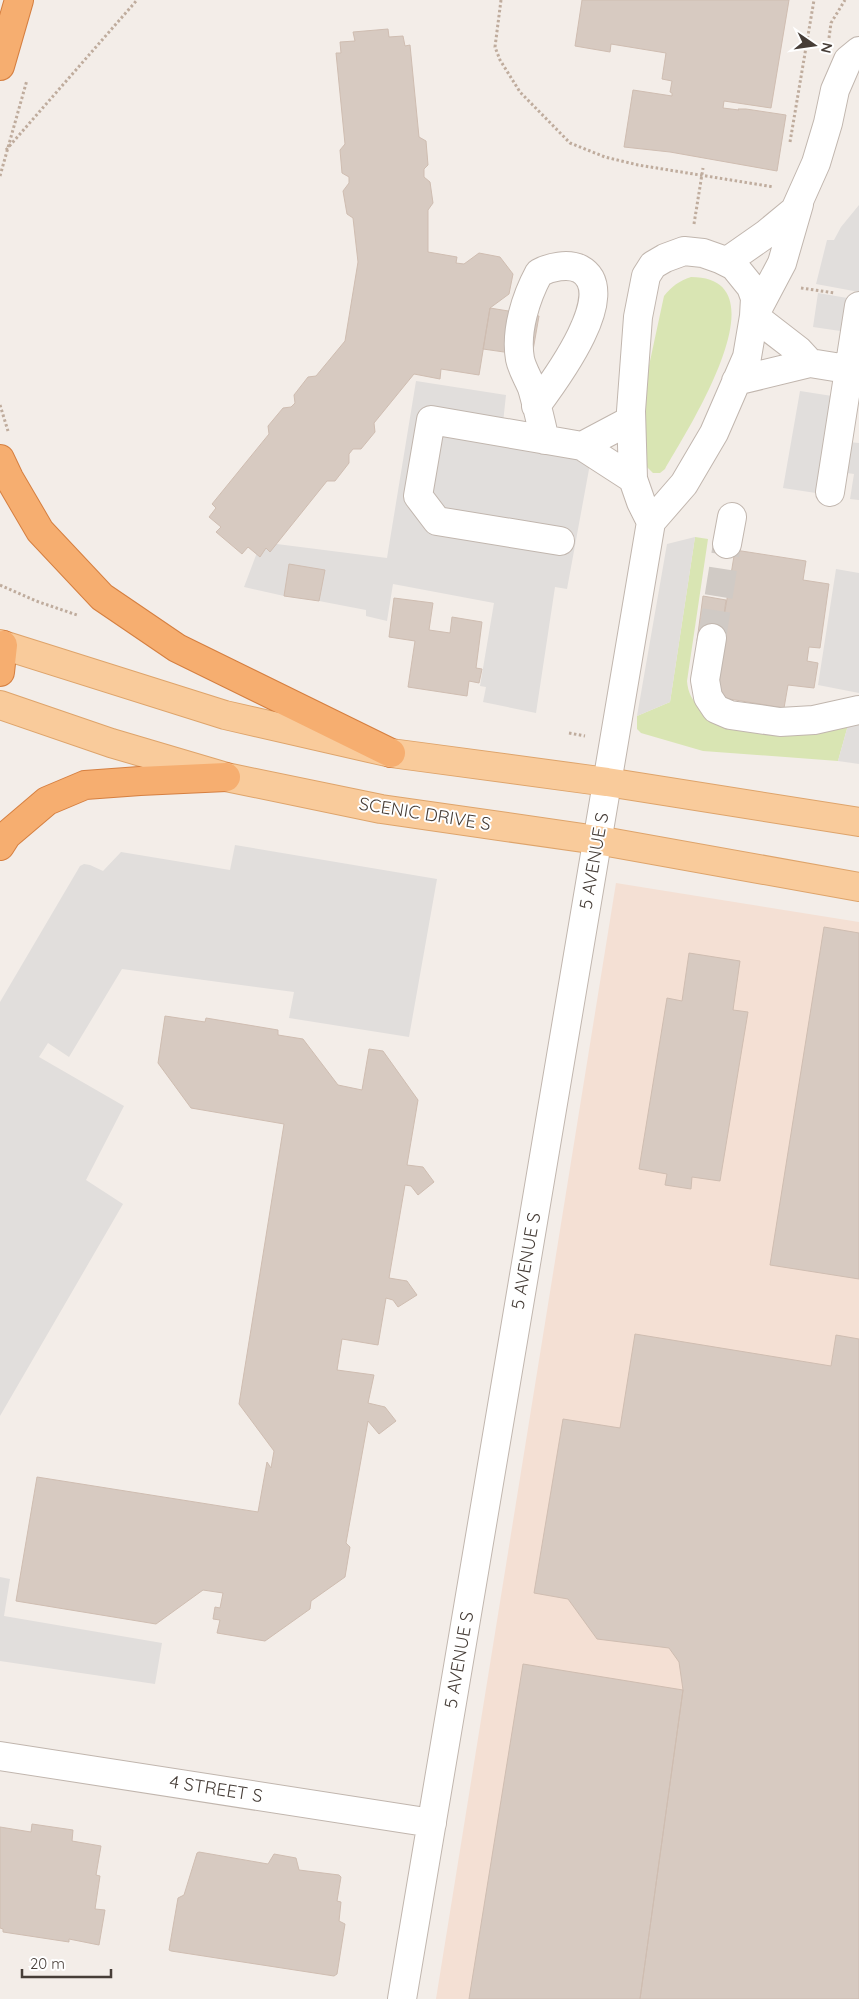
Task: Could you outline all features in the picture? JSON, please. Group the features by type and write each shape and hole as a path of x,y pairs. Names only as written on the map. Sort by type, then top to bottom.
{"highway":[{"path":"0,66 19,0"},
{"path":"0,459 40,531 102,597 177,648 391,753"},
{"path":"0,672 1,644"},
{"path":"0,846 7,835 47,801 85,785 226,777"}],"main road":[{"path":"1,644 82,668 225,715 391,753 607,782 859,822"},
{"name":"SCENIC DRIVE S","path":"0,704 112,743 226,777 381,809 597,840 859,887"}],"street":[{"path":"726,262 766,234 795,210 818,155 835,90 848,60 859,51"},
{"path":"754,316 782,263 802,195"},
{"path":"684,251 702,253 726,262 734,266 751,287 755,298 747,357 714,433 684,484 651,522 640,502 633,479 631,420 638,317 646,276 654,266 665,258 684,251"},
{"path":"830,492 854,370 850,300"},
{"path":"754,316 792,344 810,363"},
{"path":"736,381 810,363 854,370"},
{"path":"536,406 545,440"},
{"path":"560,541 437,521 418,496 431,420 582,446 633,479"},
{"path":"582,446 631,420"},
{"path":"727,544 732,517"},
{"name":"5 AVENUE S","path":"402,1999 651,522"},
{"path":"712,638 705,680 708,697 716,709 730,715 780,722 814,720 859,710"},
{"name":"4 STREET S","path":"0,1756 432,1822"}],"path":[{"path":"6,150 137,0"},
{"path":"500,0 496,48 500,60 520,92 570,143 605,157 638,165 802,195"},
{"path":"788,151 814,0"},
{"path":"0,176 28,75"},
{"path":"689,252 704,168"},
{"path":"771,284 850,300"},
{"path":"0,585 36,601 83,616 102,597"}],"shaded area":[{"path":"859,205 859,292 816,284 827,240 834,240 841,227"},
{"path":"818,293 859,300 854,333 813,327"},
{"path":"416,381 506,395 502,432 592,453 567,589 555,587 536,713 483,702 486,687 480,686 494,603 393,584 387,621 366,616 366,610 319,601 324,570 284,596 244,587 261,542 387,558"},
{"path":"800,391 845,398 838,441 859,443 859,500 850,499 854,474 833,471 829,495 783,488"},
{"path":"695,537 670,702 637,716 667,544"},
{"path":"836,569 859,573 859,693 818,685"},
{"path":"850,718 859,719 859,764 838,761"},
{"path":"235,845 437,879 409,1037 289,1018 294,992 122,969 69,1057 48,1043 39,1057 124,1106 86,1180 123,1204 0,1416 0,1002 80,866 84,864 90,865 103,871 121,852 230,870"},
{"path":"616,883 859,922 859,1999 436,1999"},
{"path":"0,1577 10,1579 4,1616 162,1643 155,1684 0,1661"}],"green space":[{"path":"691,277 718,284 730,302 730,329 722,360 691,424 665,469 660,473 653,473 646,466 643,417 647,375 664,296 676,284"},
{"path":"695,537 708,539 687,681 689,693 701,709 850,718 838,761 703,751 641,733 637,729 637,716 670,702"}],"building":[{"path":"582,0 789,0 771,108 724,101 723,108 746,109 786,115 777,171 670,152 624,147 633,90 672,96 670,92 672,81 662,79 666,53 611,44 610,52 575,46"},
{"path":"388,29 389,37 403,36 405,46 410,45 419,137 426,141 428,165 424,169 424,177 430,182 433,203 428,210 428,252 457,257 456,263 464,264 479,253 500,257 513,274 509,294 490,308 479,375 441,369 440,379 414,374 374,423 375,432 361,449 353,449 349,454 349,463 335,481 327,481 270,552 266,548 260,557 248,547 242,554 216,532 221,527 209,517 216,508 212,504 269,434 268,426 283,408 291,407 295,403 294,395 308,377 316,376 345,341 358,262 353,218 347,214 343,191 349,183 349,177 342,173 340,150 345,144 336,53 341,53 340,42 355,41 353,32"},
{"path":"490,308 539,316 532,356 483,349"},
{"path":"735,550 806,561 803,580 829,584 820,648 809,647 807,661 818,663 814,688 788,685 784,708 711,696"},
{"path":"289,564 325,570 319,601 284,596"},
{"path":"703,596 726,600 720,644 697,641"},
{"path":"394,598 433,603 429,630 450,633 452,617 482,622 476,668 482,669 479,683 469,681 467,696 408,687 415,641 389,637"},
{"path":"824,927 859,933 859,1279 770,1265"},
{"path":"689,953 740,961 733,1010 748,1012 720,1181 692,1177 691,1189 665,1185 667,1174 639,1169 667,998 682,1001"},
{"path":"165,1016 205,1022 206,1018 278,1030 278,1035 303,1039 338,1085 362,1090 369,1049 383,1051 418,1100 407,1165 423,1167 434,1182 418,1195 411,1186 405,1185 389,1278 407,1281 417,1295 398,1307 393,1300 386,1298 378,1345 342,1339 337,1370 374,1375 368,1403 385,1407 396,1421 379,1434 368,1421 346,1543 350,1547 345,1577 311,1601 310,1609 265,1641 217,1633 220,1620 213,1619 215,1607 220,1608 223,1593 203,1590 156,1624 16,1601 37,1477 258,1512 267,1462 271,1468 274,1451 239,1404 284,1124 191,1108 158,1063"},
{"path":"635,1334 831,1366 836,1335 859,1339 859,1999 640,1999 683,1690 679,1662 669,1648 597,1639 568,1599 534,1593 563,1419 620,1428"},
{"path":"523,1664 683,1690 640,1999 469,1999"},
{"path":"32,1824 73,1830 72,1841 101,1846 96,1875 100,1876 95,1909 105,1910 99,1945 69,1939 69,1942 3,1932 3,1929 0,1928 0,1827 31,1832"},
{"path":"197,1853 268,1864 274,1854 296,1858 299,1870 339,1875 341,1877 337,1901 341,1902 339,1921 345,1924 337,1974 334,1976 169,1950 178,1898 184,1895"}],"tunnel":[{"path":"712,638 727,544"}]}
